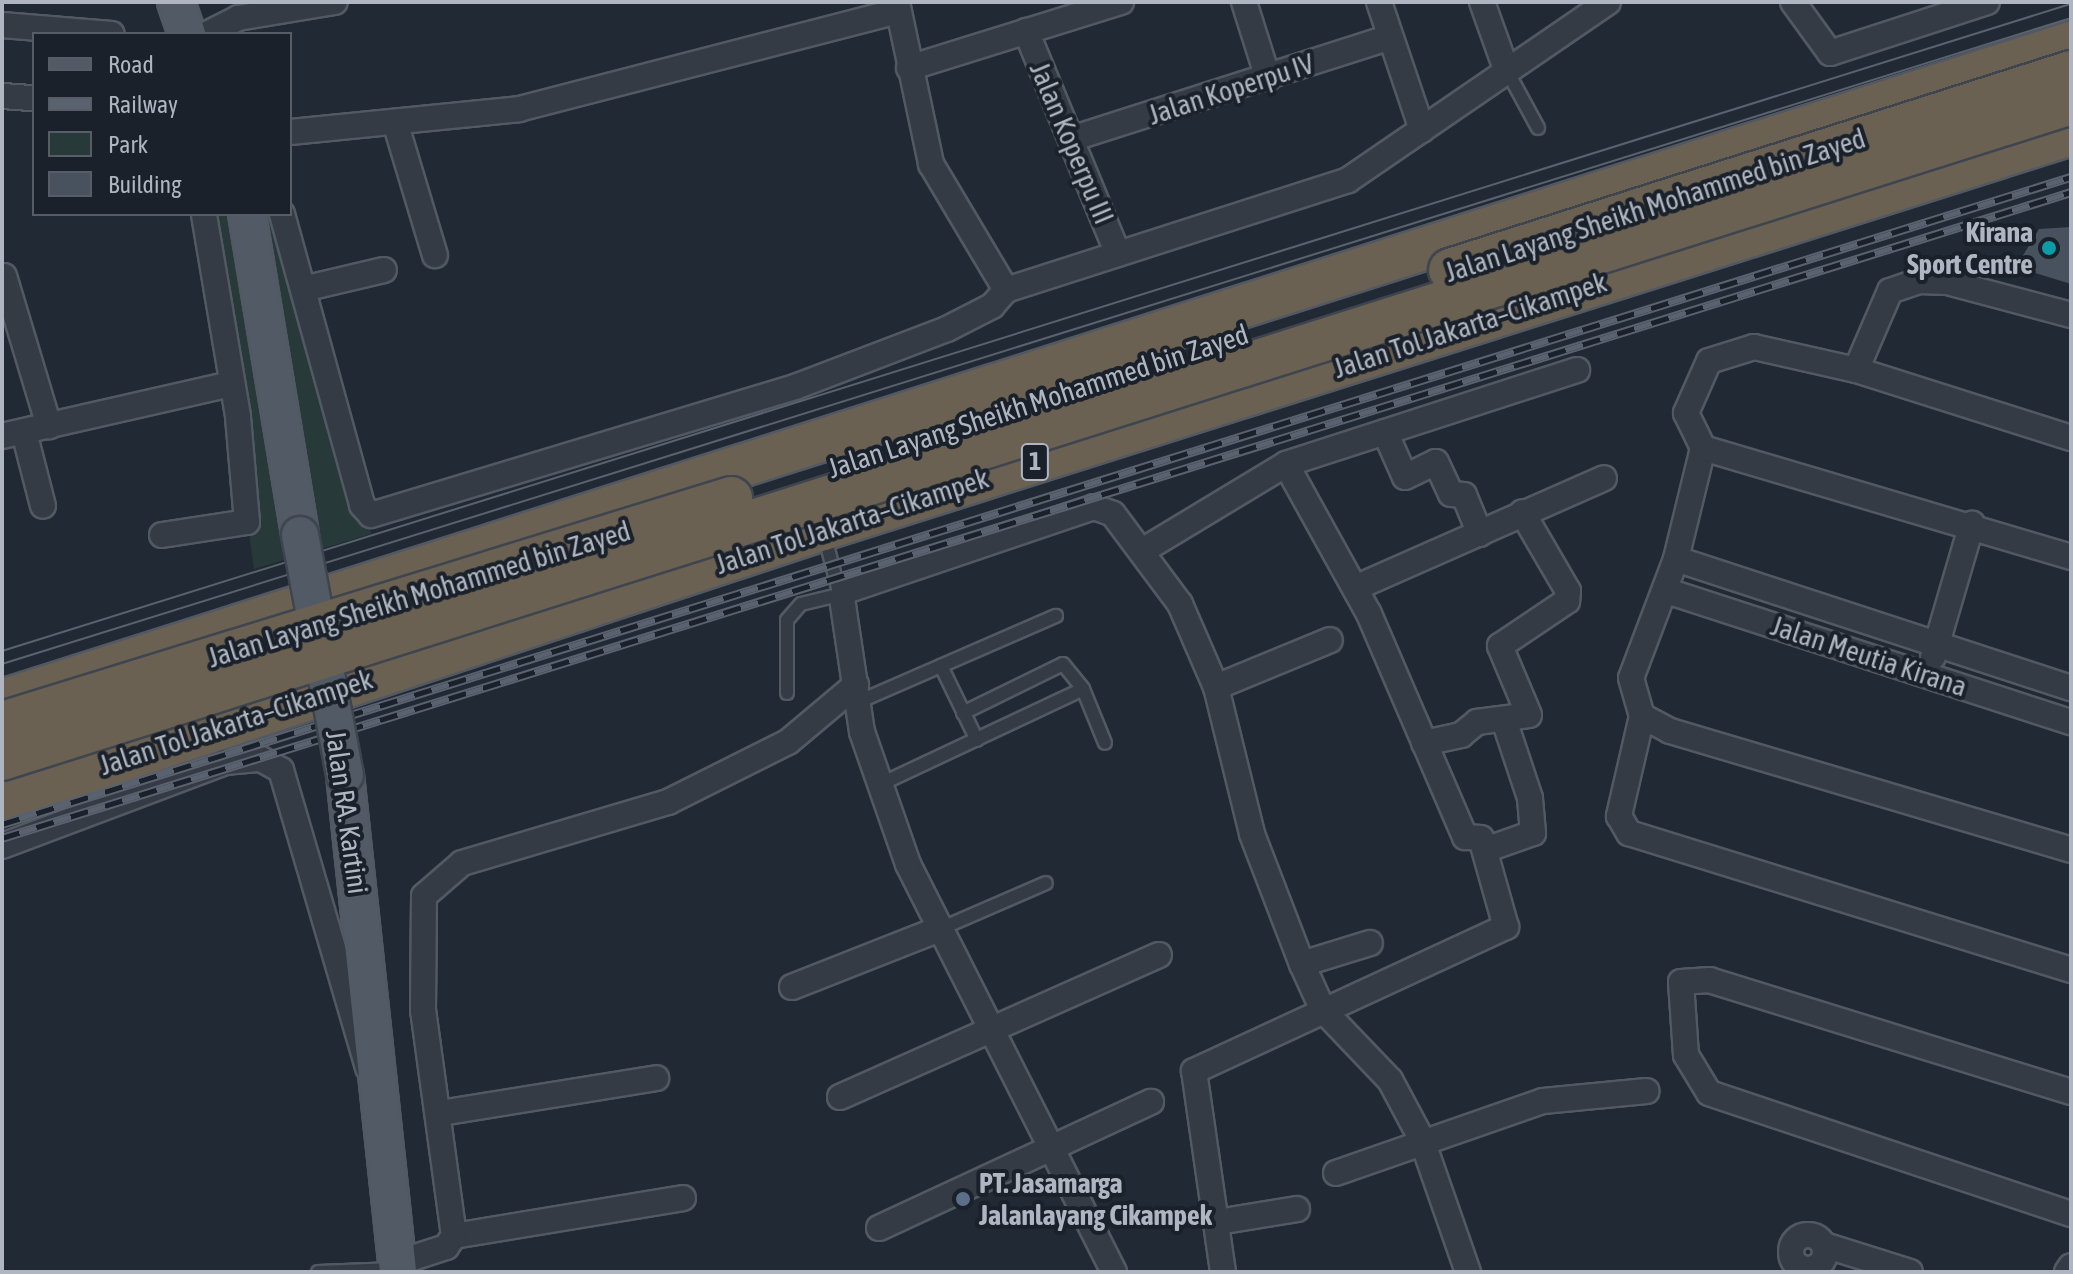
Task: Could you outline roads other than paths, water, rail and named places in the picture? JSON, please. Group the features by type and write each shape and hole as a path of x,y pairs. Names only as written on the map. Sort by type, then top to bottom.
{"highway":[{"path":"2,701 2071,43"},
{"name":"Jalan Layang Sheikh Mohammed bin Zayed","path":"2,723 890,449 2071,72"},
{"name":"Jalan Layang Sheikh Mohammed bin Zayed","path":"2,759 2071,103"},
{"name":"Jalan Tol Jakarta–Cikampek","path":"2,800 823,529 2071,134"}],"main road":[{"path":"176,2 186,32"},
{"name":"Jalan RA. Kartini","path":"247,216 300,535 345,775 383,1102 398,1268"}],"street":[{"path":"211,32 238,18 335,2"},
{"path":"909,68 1121,2"},
{"path":"1244,2 1268,78"},
{"path":"1379,2 1422,130"},
{"path":"1482,2 1506,69"},
{"path":"283,216 362,505 371,515 795,387 947,329 992,306 1006,290 1348,180 1608,2"},
{"path":"1793,2 1830,53 1987,2"},
{"path":"292,132 519,109 898,7 931,164 1006,290"},
{"path":"2,25 88,32"},
{"name":"Jalan Koperpu III","path":"1026,31 1118,254"},
{"name":"Jalan Koperpu IV","path":"1071,139 1390,37"},
{"path":"2,96 32,98"},
{"path":"395,122 435,255"},
{"path":"162,535 247,522 231,384 204,216"},
{"path":"303,289 384,270"},
{"path":"4,276 49,426"},
{"path":"1856,370 1890,291 1919,281 1947,282 2071,315"},
{"path":"2071,438 1856,370 1754,347 1709,361 1686,413 1703,448 1676,559 1667,591 1631,678 1642,716 1619,816 1629,833 2071,970"},
{"path":"1142,551 1286,464 1577,370"},
{"path":"43,506 13,434 231,384"},
{"path":"1385,432 1405,477 1436,462 1451,494 1464,495 1480,534"},
{"path":"1703,448 1972,524 2071,557"},
{"path":"1223,1272 1194,1071 1506,927 1481,838 1465,837 1355,588 1286,464"},
{"path":"1355,588 1604,478"},
{"path":"1114,1272 908,864 879,785 857,694 841,593 1094,507 1113,514 1180,604 1216,687 1252,834 1302,964 1323,1010 1390,1080 1422,1140 1468,1272"},
{"path":"1424,743 1461,735 1477,722 1505,723 1529,715 1500,646 1567,601 1568,591 1522,512"},
{"path":"1928,675 1972,524"},
{"name":"Jalan Meutia Kirana","path":"1676,559 2071,688"},
{"name":"Jalan Meutia Kirana","path":"1667,591 2071,722"},
{"path":"1216,687 1330,640"},
{"path":"398,1268 446,1247 454,1236 441,1113 423,1011 424,896 440,877 462,863 668,802 788,742 857,694"},
{"path":"1642,716 1670,731 2071,850"},
{"path":"1485,850 1533,833 1530,798 1505,723"},
{"path":"2,846 225,762 261,759 281,770 292,791 356,1041 383,1102"},
{"path":"792,987 942,928"},
{"path":"1302,964 1370,943"},
{"path":"840,1097 1159,955"},
{"path":"2071,1092 1710,980 1681,982 1686,1055 1709,1093 2071,1214"},
{"path":"441,1113 656,1078"},
{"path":"1336,1173 1422,1140 1543,1101 1647,1091"},
{"path":"879,1228 1151,1102"},
{"path":"454,1236 683,1198"},
{"path":"1218,1222 1297,1209"},
{"path":"1829,1259 1910,1272"},
{"path":"2067,1272 2071,1266"}],"lane":[{"path":"1506,69 1538,128"},
{"path":"787,693 787,620 801,604 841,593 823,529"},
{"path":"857,694 941,666 1056,616"},
{"path":"963,713 1054,665 1069,668 1083,689 1105,743"},
{"path":"941,666 977,740"},
{"path":"879,785 1083,689"},
{"path":"942,928 1046,883"},
{"path":"318,1272 398,1268"}],"tram line":[{"path":"2,651 2071,4"},
{"path":"2,664 2071,18"}],"railway":[{"path":"2,824 2071,177"},
{"path":"2,838 2071,192"}],"place":[{"name":"Kirana Sport Centre","path":"2049,248"},
{"name":"PT. Jasamarga Jalanlayang Cikampek","path":"963,1199"}]}
